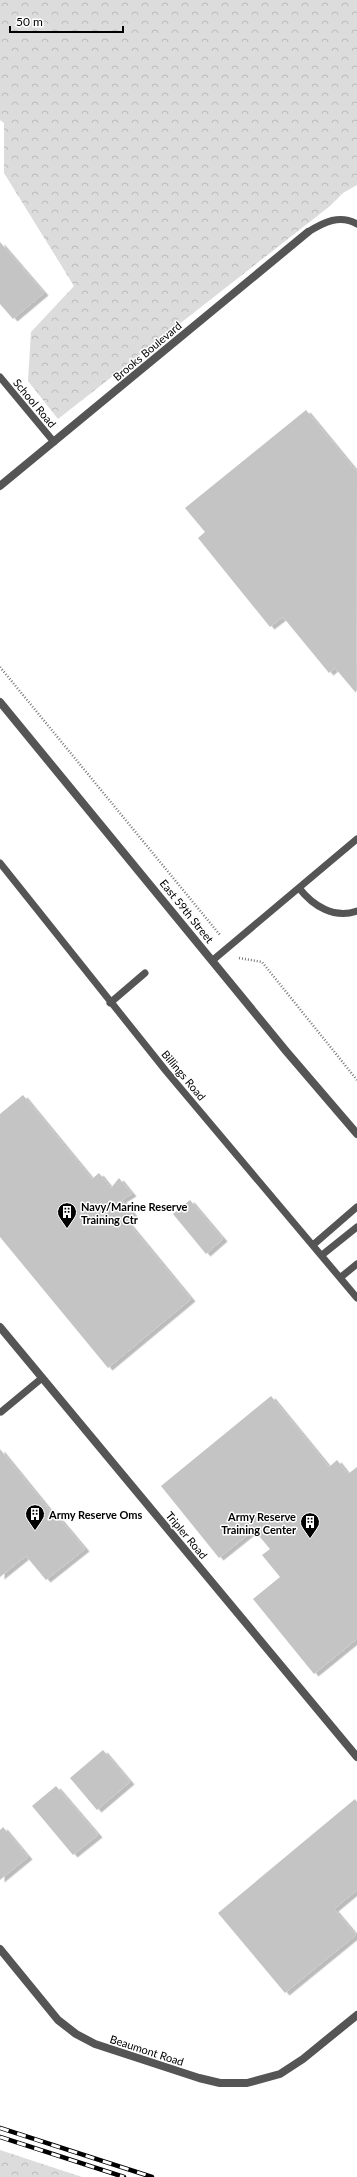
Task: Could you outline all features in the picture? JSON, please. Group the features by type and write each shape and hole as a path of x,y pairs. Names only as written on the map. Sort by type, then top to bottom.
{"street":[{"name":"Brooks Boulevard","path":"0,486 308,232"},
{"name":"East 59th Street","path":"0,702 213,960 286,1051 357,1134"},
{"name":"Tripler Road","path":"0,1327 357,1757"},
{"name":"Beaumont Road","path":"0,1950 58,2020 76,2034 95,2044 199,2078 226,2084 260,2081 292,2067 357,2015"}],"lane":[{"path":"308,232 324,221 348,218 357,224"},
{"name":"School Road","path":"0,377 54,442"},
{"path":"213,960 357,839"},
{"name":"Billings Road","path":"0,863 110,1003 341,1277 357,1298"},
{"path":"299,888 307,898 324,910 348,914 357,911"},
{"path":"110,1003 145,973"},
{"path":"313,1245 357,1207"},
{"path":"322,1255 357,1226"},
{"path":"341,1277 357,1264"},
{"path":"1,1412 42,1378"}],"path":[{"path":"0,667 220,935"},
{"path":"238,958 262,962 357,1080"}],"green space":[{"path":"0,0 357,0 357,185 343,193 330,206 58,419 28,381 31,332 74,286 4,173 4,123 0,120"},
{"path":"0,2150 82,2177 0,2177"}],"building":[{"path":"0,242 44,293 13,319 0,304"},
{"path":"306,410 357,472 356,693 335,668 329,673 283,617 270,627 198,538 205,532 185,508"},
{"name":"Navy/Marine Reserve Training Ctr","path":"23,1095 92,1179 99,1173 111,1188 119,1178 132,1194 122,1200 133,1214 126,1220 191,1299 108,1368 0,1237 0,1114"},
{"path":"190,1200 223,1239 206,1254 173,1214"},
{"name":"Army Reserve Training Center","path":"271,1396 329,1467 337,1460 348,1474 357,1467 357,1639 314,1674 253,1599 280,1577 262,1555 270,1549 254,1530 219,1558 161,1486"},
{"name":"Army Reserve Oms","path":"0,1449 52,1513 54,1512 85,1549 46,1580 26,1556 0,1577"},
{"path":"103,1750 130,1782 97,1810 70,1778"},
{"path":"56,1786 98,1835 73,1855 32,1806"},
{"path":"355,1799 357,1802 357,1890 334,1909 356,1935 285,1993 218,1913"},
{"path":"3,1827 28,1857 0,1880 0,1830"}],"railway":[{"path":"0,2128 152,2177"},
{"path":"0,2137 124,2177"}],"place":[{"name":"Navy/Marine Reserve Training Ctr","path":"67,1229"},
{"name":"Army Reserve Oms","path":"35,1531"},
{"name":"Army Reserve Training Center","path":"310,1539"}]}
